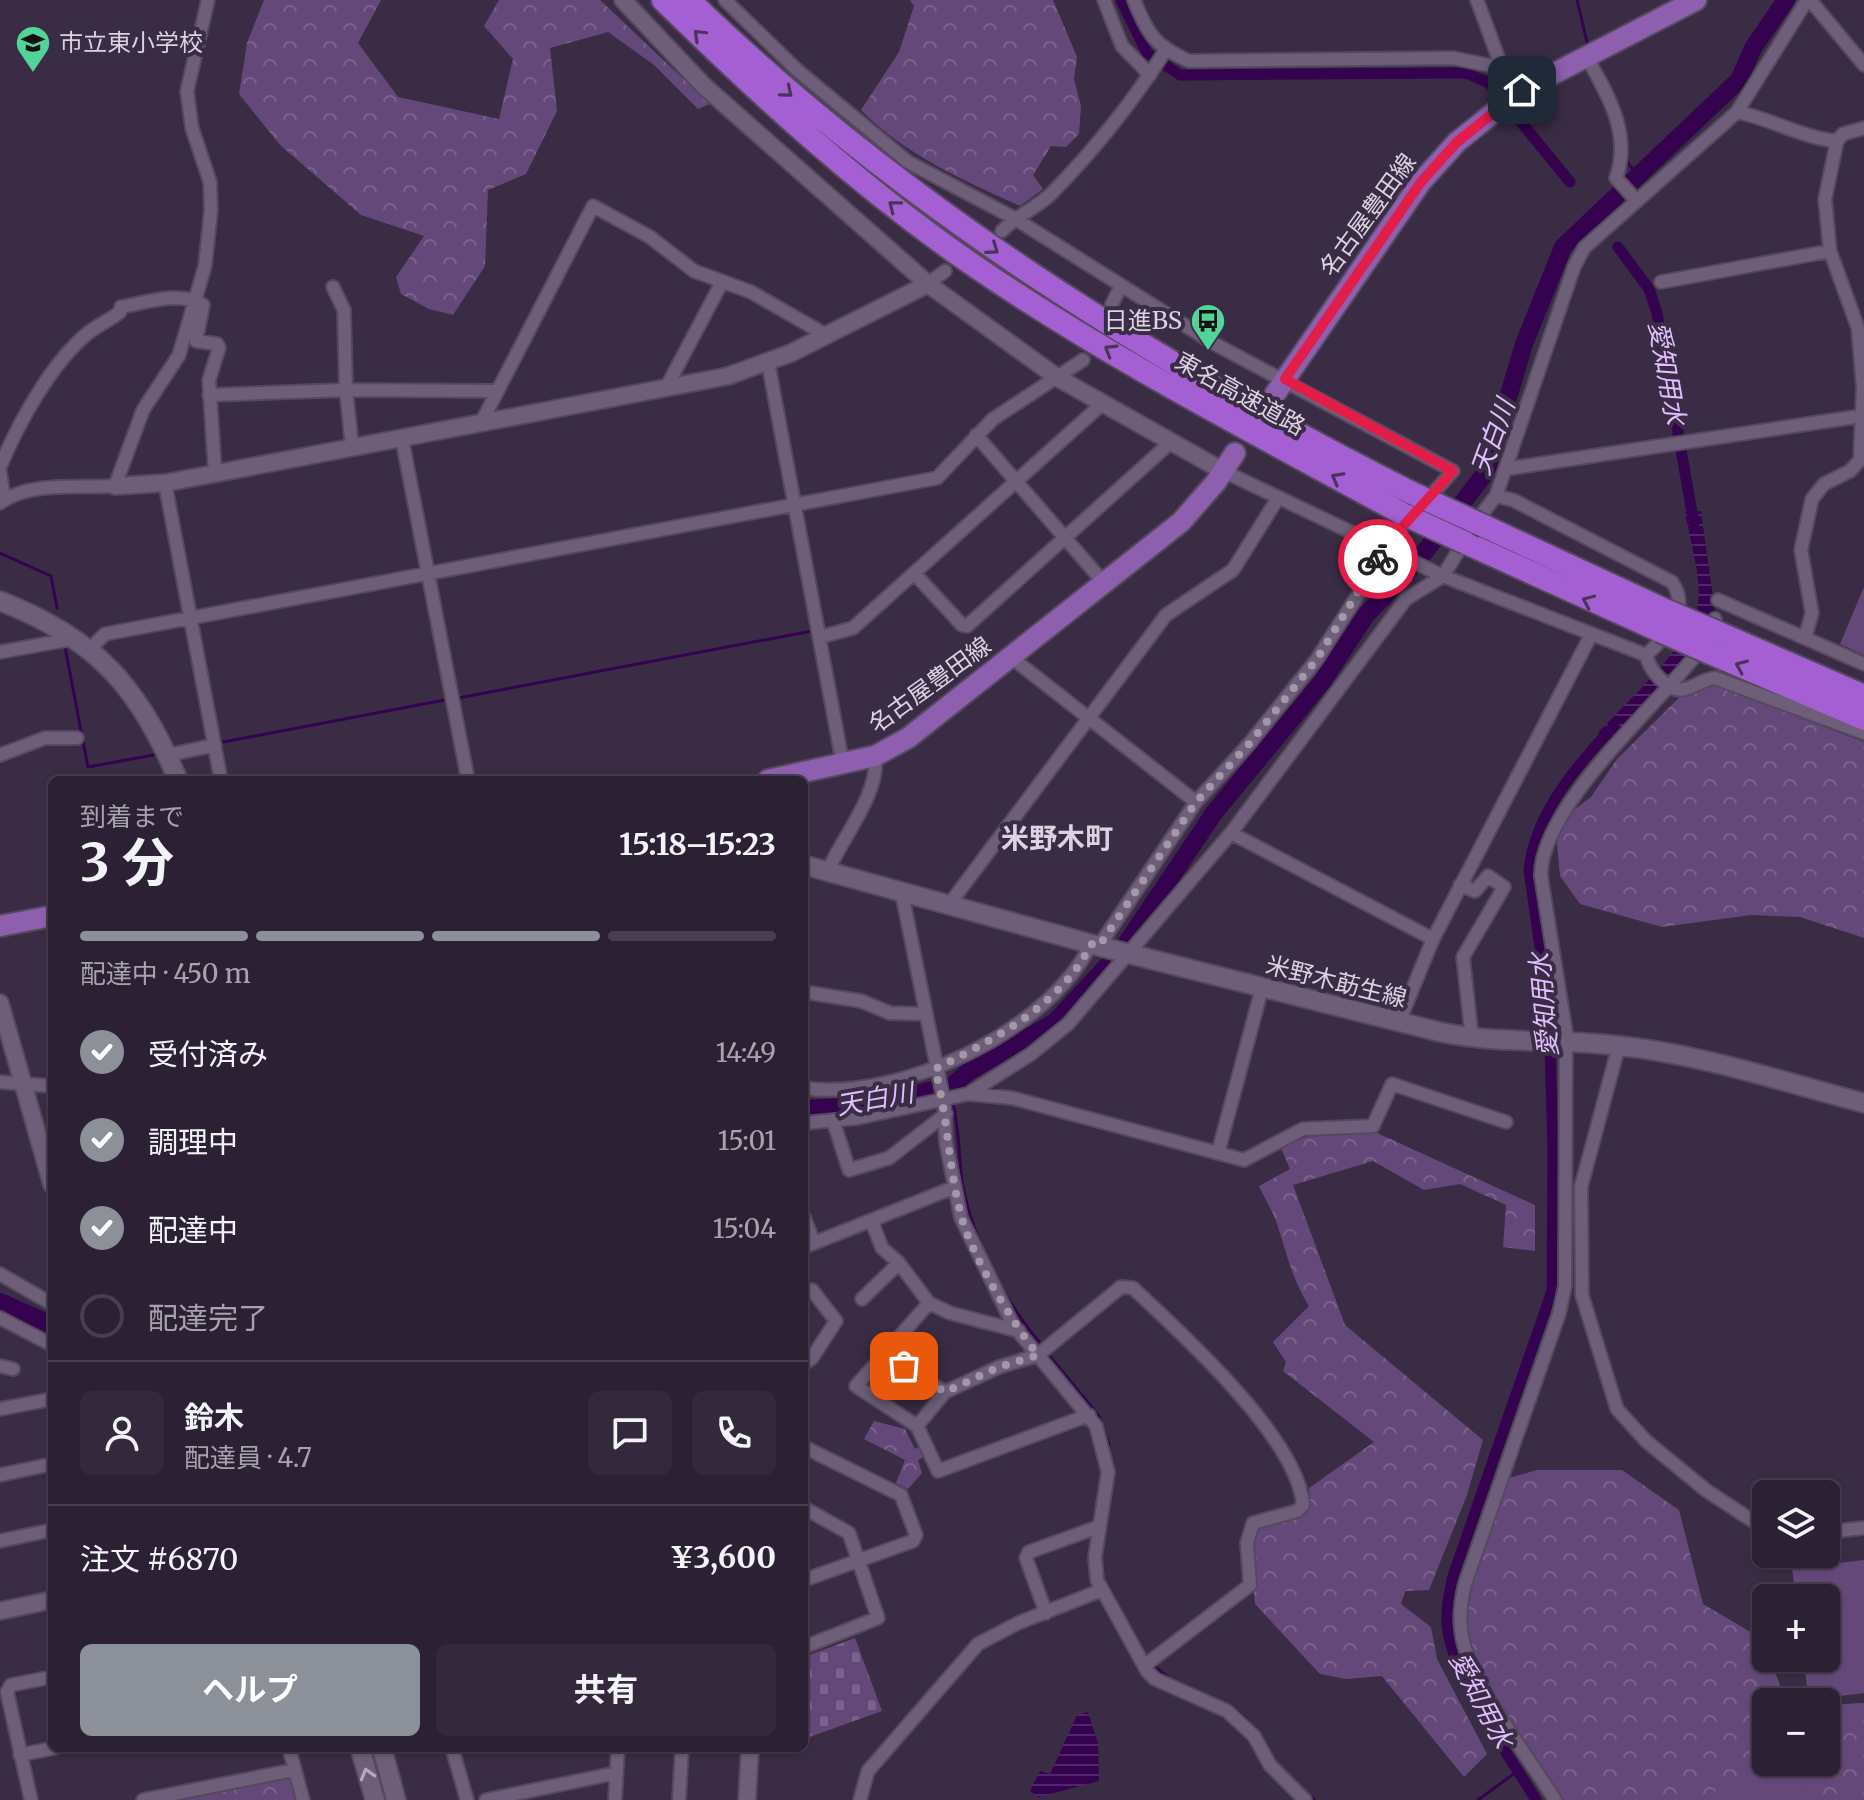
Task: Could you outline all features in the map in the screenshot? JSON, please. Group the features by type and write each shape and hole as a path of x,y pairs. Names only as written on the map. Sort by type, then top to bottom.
{"highway":[{"name":"東名高速道路","path":"663,0 748,83 856,177 976,266 1131,363 1405,515 1466,543 1663,621 1715,635 1864,696"},
{"name":"東名高速道路","path":"689,0 827,127 993,249 1090,313 1236,401 1412,493 1484,526 1663,621"},
{"name":"東名高速道路","path":"1715,635 1864,719"}],"main road":[{"name":"名古屋豊田線","path":"1280,387 1421,182 1457,142 1519,91 1696,0"},
{"name":"名古屋豊田線","path":"788,776 875,756 908,738 1181,522 1235,453"},
{"path":"0,601 55,625 90,649 133,693 153,724 176,776"},
{"name":"米野木莇生線","path":"808,866 1097,946 1472,1039 1619,1045 1702,1061 1864,1103"},
{"path":"0,926 48,917"},
{"path":"361,1752 375,1800"},
{"path":"383,1752 396,1800"}],"street":[{"path":"115,486 143,410 179,355 205,266 211,210 210,182 192,128 187,91 208,0"},
{"path":"623,0 713,94 928,284 1058,378 1223,471 1278,498 1438,573 1646,655"},
{"path":"725,0 797,70 897,154 1014,218 1280,387 1453,471 1384,547 1368,579 1317,659 1249,744 1196,802 1097,946 1063,984 1011,1029 935,1069 881,1084 827,1090 808,1088"},
{"path":"1104,0 1122,46 1150,75"},
{"path":"1134,0 1148,33 1165,51 1189,61 1453,58 1502,68"},
{"path":"1477,0 1502,68 1519,91"},
{"path":"833,1120 849,1170 889,1158 945,1108 1031,1054 1068,1024 1231,833 1406,599 1438,573 1496,496 1576,260 1592,239 1737,112 1809,0 1864,65"},
{"path":"1002,231 1014,218 1050,195 1150,75 1165,51"},
{"path":"1586,56 1609,99 1620,133 1616,178 1636,200"},
{"path":"1737,112 1763,117 1813,139 1837,141"},
{"path":"1805,638 1812,613 1801,550 1812,499 1824,484 1850,471 1860,460 1858,328 1830,251 1825,199 1837,141 1843,134 1864,128"},
{"path":"480,425 593,206 650,237 694,271 751,292 826,335"},
{"path":"1661,282 1830,251"},
{"path":"215,472 209,380 219,348 217,344 196,341 203,305 195,299 121,307 120,312 91,330 38,392 31,410 23,416 0,470 2,501 30,491 165,483 728,376 768,362 826,335 928,284 945,271"},
{"path":"666,388 722,282"},
{"path":"1112,304 1121,286"},
{"path":"333,287 344,310 346,390 352,446"},
{"path":"90,649 105,634 937,478 993,419 1083,360"},
{"path":"768,362 843,765"},
{"path":"209,395 346,390 495,391"},
{"path":"820,637 853,628 1102,404"},
{"path":"1505,469 1861,416"},
{"path":"976,435 1105,584"},
{"path":"402,439 467,776"},
{"path":"914,573 962,625 967,626 1171,442"},
{"path":"165,483 220,776"},
{"path":"1496,496 1513,500 1672,582 1679,593 1680,612 1659,644 1646,655"},
{"path":"948,906 1166,615 1233,570 1278,498"},
{"path":"1718,600 1864,664"},
{"path":"1399,1022 1433,939 1591,635"},
{"path":"1555,1800 1473,1668 1460,1620 1465,1584 1563,1299 1565,1044 1541,876 1542,852 1592,771 1715,635"},
{"path":"0,652 67,640"},
{"path":"1646,655 1651,670 1682,691 1715,678 1864,733"},
{"path":"1012,658 1086,719 1196,802"},
{"path":"0,755 45,738 77,738"},
{"path":"168,755 215,745"},
{"path":"828,871 862,805 877,766 875,756"},
{"path":"1231,833 1433,939"},
{"path":"1460,885 1475,891 1488,876 1504,887 1463,957 1472,1039"},
{"path":"902,894 945,1108 946,1143 961,1218 1019,1331 1089,1415 1103,1447 1108,1472 1095,1557 1102,1590 1144,1666 1155,1679 1227,1711 1254,1736 1270,1765 1305,1800"},
{"path":"1218,1153 1262,988"},
{"path":"808,993 861,1001 890,1013 925,1014"},
{"path":"0,1003 48,1171"},
{"path":"1619,1045 1581,1187 1582,1295 1617,1409 1646,1441 1707,1491 1752,1520"},
{"path":"0,1082 48,1085"},
{"path":"968,1094 1012,1098 1244,1160 1303,1129 1373,1126 1392,1084 1506,1122"},
{"path":"808,1123 945,1108"},
{"path":"809,1245 955,1187"},
{"path":"872,1222 882,1248 899,1263 929,1303 950,1313 1019,1331"},
{"path":"862,1299 899,1263"},
{"path":"0,1274 48,1302"},
{"path":"917,1426 945,1392 999,1367 1038,1355 1128,1286 1221,1375 1295,1473 1303,1500 1301,1508 1253,1523 1247,1543 1250,1585 1144,1666"},
{"path":"808,1290 812,1290 836,1321 808,1361"},
{"path":"929,1303 856,1386 917,1426 938,1471 1089,1415"},
{"path":"0,1318 48,1343"},
{"path":"883,1353 945,1392"},
{"path":"0,1409 48,1400"},
{"path":"808,1449 903,1498 916,1538 808,1579"},
{"path":"0,1475 48,1465"},
{"path":"808,1510 847,1530 878,1618 808,1645"},
{"path":"1046,1613 1026,1558 1029,1552 1098,1527"},
{"path":"1840,1531 1864,1528"},
{"path":"0,1541 48,1531"},
{"path":"860,1800 868,1771 978,1644 1102,1590"},
{"path":"0,1611 48,1601"},
{"path":"31,1800 8,1687 48,1678"},
{"path":"20,1755 48,1749"},
{"path":"290,1752 303,1800"},
{"path":"453,1752 467,1800"},
{"path":"615,1800 618,1752"},
{"path":"679,1800 682,1752"},
{"path":"747,1800 750,1752"},
{"path":"143,1800 294,1770"},
{"path":"486,1800 616,1773"}],"green space":[{"path":"264,0 381,0 358,43 398,97 499,119 513,59 484,26 499,0 600,0 710,104 698,109 654,65 608,32 550,48 557,111 526,174 488,190 485,266 453,315 429,309 401,294 396,277 424,236 361,215 280,145 239,94 247,43"},
{"path":"910,0 1053,0 1077,57 1074,79 1081,106 1079,134 1066,147 1051,146 1033,175 1043,189 1020,206 916,153 861,110 899,52 914,6"},
{"path":"1864,587 1864,655 1840,644"},
{"path":"1698,679 1864,742 1864,938 1800,917 1751,915 1662,927 1580,904 1560,876 1557,844 1563,818 1591,797 1617,759"},
{"path":"1375,1132 1535,1205 1535,1251 1503,1247 1506,1205 1460,1184 1424,1190 1373,1161 1293,1185 1345,1325 1483,1440 1467,1495 1429,1590 1405,1591 1401,1604 1431,1627 1437,1659 1487,1754 1464,1777 1382,1676 1346,1679 1320,1674 1255,1604 1250,1544 1254,1524 1306,1511 1310,1506 1309,1488 1374,1442 1283,1371 1286,1362 1273,1342 1309,1306 1259,1186 1290,1169 1281,1148 1306,1137"},
{"path":"874,1421 905,1429 915,1449 920,1445 928,1455 918,1460 922,1473 908,1489 896,1483 905,1460 864,1439"},
{"path":"1537,1470 1622,1470 1679,1510 1703,1604 1752,1633 1752,1672 1775,1672 1781,1688 1752,1688 1752,1776 1840,1776 1840,1704 1864,1703 1864,1800 1552,1800 1521,1760 1462,1629 1466,1581 1509,1478"},
{"path":"1864,1560 1864,1693 1840,1696 1840,1688 1807,1688 1805,1672 1840,1672 1840,1584 1794,1584 1792,1568 1840,1568 1840,1563"},
{"path":"855,1638 882,1711 808,1738 808,1656"},
{"path":"1752,1773 1752,1776 1796,1776 1809,1800 1697,1800"},
{"path":"287,1775 292,1778 298,1800 166,1800"}],"shaded area":[{"path":"1701,511 1715,612 1693,655 1613,741 1598,733 1669,657 1692,624 1697,610 1698,586 1685,512"},
{"path":"1088,1712 1098,1743 1099,1781 1039,1797 1030,1791 1040,1771 1050,1774 1077,1715"}],"waterway":[{"name":"愛知用水","path":"1121,0 1147,53 1180,75 1466,73 1489,83 1570,182"},
{"path":"1577,0 1588,46"},
{"name":"天白川","path":"808,1109 882,1104 927,1091 949,1089 968,1072 1055,1022 1122,950 1214,813 1322,682 1366,615 1420,558 1486,472 1524,344 1563,247 1739,80 1753,48 1786,0"},
{"path":"1613,96 1626,136 1627,162 1639,177"},
{"name":"愛知用水","path":"1618,247 1649,289 1657,313 1694,524"},
{"path":"0,553 51,576 57,608"},
{"path":"458,698 812,631"},
{"path":"65,647 88,767 159,754"},
{"path":"218,743 450,699"},
{"name":"愛知用水","path":"1536,1800 1484,1717 1461,1672 1448,1631 1447,1610 1453,1576 1552,1291 1553,1152 1549,1010 1529,870 1533,849 1549,810 1572,774 1614,726"},
{"path":"952,1100 963,1187 975,1230 1004,1292 1043,1347"},
{"name":"天白川","path":"0,1302 48,1323"},
{"path":"1047,1353 1099,1416 1109,1445"},
{"path":"1101,1574 1122,1613"},
{"path":"1152,1664 1171,1680"},
{"path":"1214,1699 1244,1717 1278,1765 1314,1800"},
{"path":"1478,1800 1519,1770"}],"way so far":[{"path":"904,1366 945,1392 999,1367 1038,1355 1013,1325 961,1218 946,1143 944,1102 935,1069 1011,1029 1063,984 1076,970 1091,944 1099,946 1196,802 1249,744 1317,659 1378,559"}],"place":[{"name":"市立東小学校","path":"33,74"},
{"name":"日進BS","path":"1208,352"}],"district":[{"name":"米野木町","path":"1057,838"}],"route":[{"path":"1378,559 1384,547 1453,471 1285,379 1421,182 1457,142 1522,90"}]}
